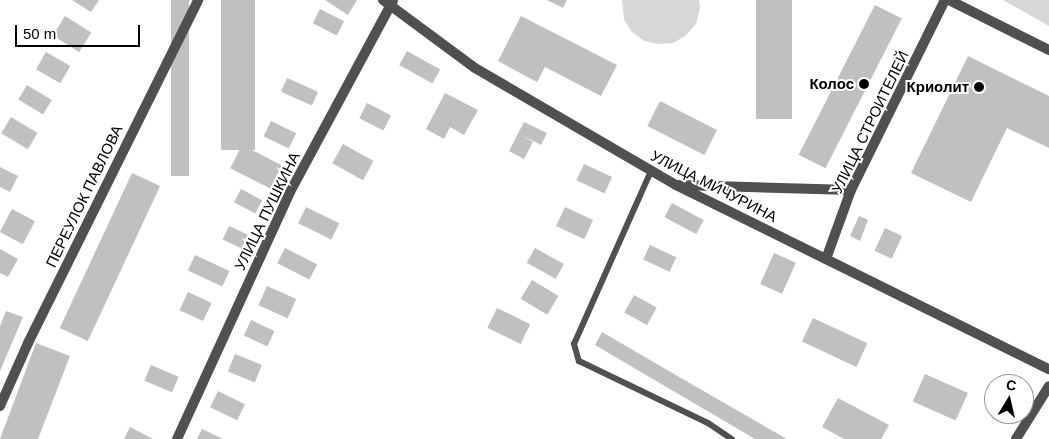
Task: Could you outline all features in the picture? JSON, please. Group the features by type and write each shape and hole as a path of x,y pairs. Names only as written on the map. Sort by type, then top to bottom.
{"street":[{"name":"ПЕРЕУЛОК ПАВЛОВА","path":"0,406 28,343 198,0"},
{"path":"947,0 1049,50"},
{"name":"УЛИЦА СТРОИТЕЛЕЙ","path":"826,259 851,190 947,0"},
{"name":"УЛИЦА МИЧУРИНА","path":"389,2 475,68 676,185 1049,369"},
{"name":"УЛИЦА ПУШКИНА","path":"176,439 290,192 389,2"},
{"path":"676,185 851,190"},
{"path":"1016,439 1049,386"}],"lane":[{"path":"651,171 574,344 579,361 708,423 732,439"}],"shaded area":[{"path":"622,0 699,0 700,8 696,24 685,36 673,43 658,44 644,41 632,32 624,20"},
{"path":"1003,0 1049,0 1049,26"}],"building":[{"path":"72,0 99,0 91,12"},
{"path":"171,0 189,0 189,176 171,176"},
{"path":"221,0 255,0 255,150 221,150"},
{"path":"325,0 357,0 348,15"},
{"path":"547,0 567,0 563,8"},
{"path":"756,0 792,0 792,119 756,119"},
{"path":"875,5 902,19 825,168 799,155"},
{"path":"320,9 344,21 337,36 313,23"},
{"path":"65,16 91,32 79,52 53,36"},
{"path":"521,16 617,65 601,96 545,67 537,82 498,61"},
{"path":"407,51 440,69 432,83 399,65"},
{"path":"46,52 70,66 60,83 36,69"},
{"path":"968,56 1049,96 1049,148 1007,128 971,202 911,173"},
{"path":"287,78 318,92 312,106 281,92"},
{"path":"27,85 52,100 43,115 18,100"},
{"path":"445,93 478,110 464,135 450,127 444,139 426,129"},
{"path":"660,101 717,130 704,155 647,126"},
{"path":"367,103 391,115 383,130 359,118"},
{"path":"11,117 38,133 28,149 1,133"},
{"path":"271,121 296,133 289,149 264,136"},
{"path":"524,122 547,133 541,145 521,135 533,142 524,159 509,151"},
{"path":"343,144 374,161 363,180 332,163"},
{"path":"242,145 282,165 270,189 230,168"},
{"path":"584,164 612,177 604,193 576,180"},
{"path":"0,167 18,176 10,192 0,187"},
{"path":"132,173 160,186 88,341 60,328"},
{"path":"241,189 262,200 255,214 234,202"},
{"path":"672,203 704,220 696,234 664,217"},
{"path":"306,207 339,223 331,239 298,223"},
{"path":"565,207 593,220 584,239 556,226"},
{"path":"12,209 35,221 23,244 0,232"},
{"path":"859,216 868,220 860,241 850,236"},
{"path":"229,226 248,235 242,248 223,240"},
{"path":"885,228 902,236 892,259 874,251"},
{"path":"650,245 676,257 670,272 643,260"},
{"path":"285,248 317,264 309,279 277,263"},
{"path":"535,248 564,264 556,279 527,263"},
{"path":"0,249 18,259 8,277 0,273"},
{"path":"774,253 796,263 782,294 760,284"},
{"path":"195,255 229,271 222,286 188,270"},
{"path":"532,280 559,296 547,315 521,299"},
{"path":"267,286 296,299 288,318 258,305"},
{"path":"188,292 212,303 203,321 180,310"},
{"path":"634,295 657,308 647,325 624,312"},
{"path":"497,308 530,324 521,344 487,328"},
{"path":"6,311 23,317 0,371 0,326"},
{"path":"813,318 867,343 856,367 802,342"},
{"path":"251,320 275,331 267,346 244,335"},
{"path":"602,332 787,439 755,439 595,345"},
{"path":"36,343 70,356 38,439 0,439"},
{"path":"235,354 262,365 255,382 228,372"},
{"path":"151,365 179,377 172,392 144,381"},
{"path":"925,374 968,393 956,421 913,401"},
{"path":"218,391 245,404 237,420 210,407"},
{"path":"838,398 889,425 881,439 844,439 822,427"},
{"path":"130,427 153,439 124,439"},
{"path":"202,429 223,439 197,439"}],"place":[{"name":"Колос","path":"864,84"},
{"name":"Криолит","path":"979,87"}]}
